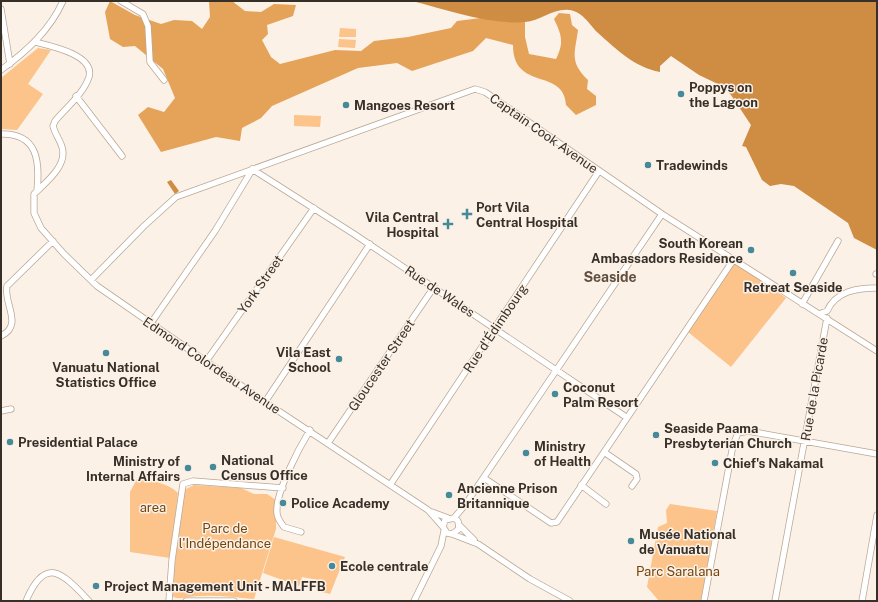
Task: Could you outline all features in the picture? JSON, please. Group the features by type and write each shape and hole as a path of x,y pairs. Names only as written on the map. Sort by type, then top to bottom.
{"street":[{"path":"1,70 35,42 55,17 63,1"},
{"path":"121,1 143,14 148,26 150,62 164,80"},
{"path":"1,8 10,64"},
{"path":"35,42 73,54 87,63 90,70 89,77 76,96 55,121 54,126 63,149 61,160 50,180 36,191"},
{"name":"Captain Cook Avenue","path":"91,280 144,226 176,197 475,90 485,92 662,214 877,351"},
{"path":"76,96 122,156"},
{"name":"Edmond Colordeau Avenue","path":"1,134 19,136 28,142 34,151 38,162 36,191 32,203 34,214 41,228 52,241 91,280 266,402 428,510"},
{"path":"151,323 215,231 252,169"},
{"name":"Rue de Wales","path":"252,169 370,244 626,418"},
{"name":"Rue d'Édimbourg","path":"390,485 599,171"},
{"name":"York Street","path":"207,360 314,208"},
{"path":"414,601 442,543 444,529 443,523 455,520 662,214"},
{"path":"1,336 8,332 13,319 6,293 7,286 52,241"},
{"path":"802,304 838,241"},
{"path":"266,402 370,244"},
{"path":"484,478 554,523 557,522 734,259"},
{"name":"Gloucester Street","path":"328,443 434,287"},
{"path":"819,314 827,311 830,304 842,293 877,288"},
{"name":"Rue de la Picarde","path":"775,601 827,318"},
{"path":"1,411 11,409"},
{"path":"301,532 284,527 276,515 283,488 293,461 310,430"},
{"path":"704,601 736,435 741,432 748,431 877,454"},
{"path":"604,452 636,474 637,479 632,486"},
{"path":"169,601 172,560 183,484 193,481 283,488"},
{"path":"581,486 606,504"},
{"path":"428,510 455,520 478,544"},
{"path":"428,510 444,529 451,534 478,544 552,592 570,601"},
{"path":"862,601 877,515"},
{"path":"442,543 451,534 459,529 455,520"},
{"path":"26,601 36,581 43,576 52,573 65,576 89,601"},
{"path":"186,601 234,601"}],"green space":[{"path":"340,28 356,29 356,37 339,37"},
{"path":"339,39 356,40 355,48 338,47"},
{"path":"38,48 51,50 28,84 43,94 17,130 1,129 1,78"},
{"path":"294,115 321,116 320,127 294,126"},
{"path":"735,263 786,298 731,367 688,332"},
{"name":"area","path":"137,479 164,484 178,493 170,558 130,552 130,492"},
{"name":"Parc de l'Indépendance","path":"194,485 241,488 254,494 267,494 276,500 276,529 254,599 213,596 175,598 171,595 184,490"},
{"name":"Parc Saralana","path":"670,504 717,511 701,601 659,601 647,587 658,527 667,523 666,510"},
{"path":"274,537 345,557 330,594 322,592 323,581 302,577 299,586 263,573"}],"shaded area":[{"path":"110,1 135,15 161,24 174,20 192,21 202,29 210,17 209,1 232,1 245,11 261,12 274,4 296,5 293,16 267,25 268,34 262,40 271,57 280,64 335,50 361,51 374,41 408,37 451,28 457,21 481,18 525,22 525,37 529,54 556,59 560,48 561,39 554,19 559,13 570,14 572,25 578,30 575,51 576,62 582,74 588,80 587,89 596,96 596,105 576,115 566,105 563,93 557,86 529,75 521,69 515,60 513,45 486,38 473,51 412,71 397,63 358,68 272,106 261,118 242,128 240,141 216,137 161,152 138,115 148,107 164,112 175,98 163,69 135,46 123,47 110,39 105,12"},
{"path":"412,1 877,1 877,250 854,238 848,223 794,186 781,184 770,186 762,180 746,147 742,146 751,125 731,95 722,86 699,75 671,56 660,66 660,72 642,66 618,51 581,15 574,11 563,10 531,21 511,22 482,19"},
{"path":"171,180 179,191 175,194 167,182"}],"place":[{"name":"Poppys on the Lagoon","path":"681,94"},
{"name":"Mangoes Resort","path":"346,105"},
{"name":"Tradewinds","path":"648,165"},
{"name":"Port Vila Central Hospital","path":"467,214"},
{"name":"Vila Central Hospital","path":"448,224"},
{"name":"South Korean Ambassadors Residence","path":"751,250"},
{"name":"Retreat Seaside","path":"793,273"},
{"name":"Vanuatu National Statistics Office","path":"106,353"},
{"name":"Vila East School","path":"339,359"},
{"name":"Coconut Palm Resort","path":"555,394"},
{"name":"Seaside Paama Presbyterian Church","path":"656,435"},
{"name":"Presidential Palace","path":"10,442"},
{"name":"Ministry of Health","path":"526,453"},
{"name":"Chief's Nakamal","path":"715,463"},
{"name":"National Census Office","path":"213,467"},
{"name":"Ministry of Internal Affairs","path":"188,468"},
{"name":"Ancienne Prison Britannique","path":"449,495"},
{"name":"Police Academy","path":"283,503"},
{"name":"Musée National de Vanuatu","path":"631,541"},
{"name":"Ecole centrale","path":"332,566"},
{"name":"Project Management Unit - MALFFB","path":"96,586"}],"district":[{"name":"Seaside","path":"610,277"}]}
